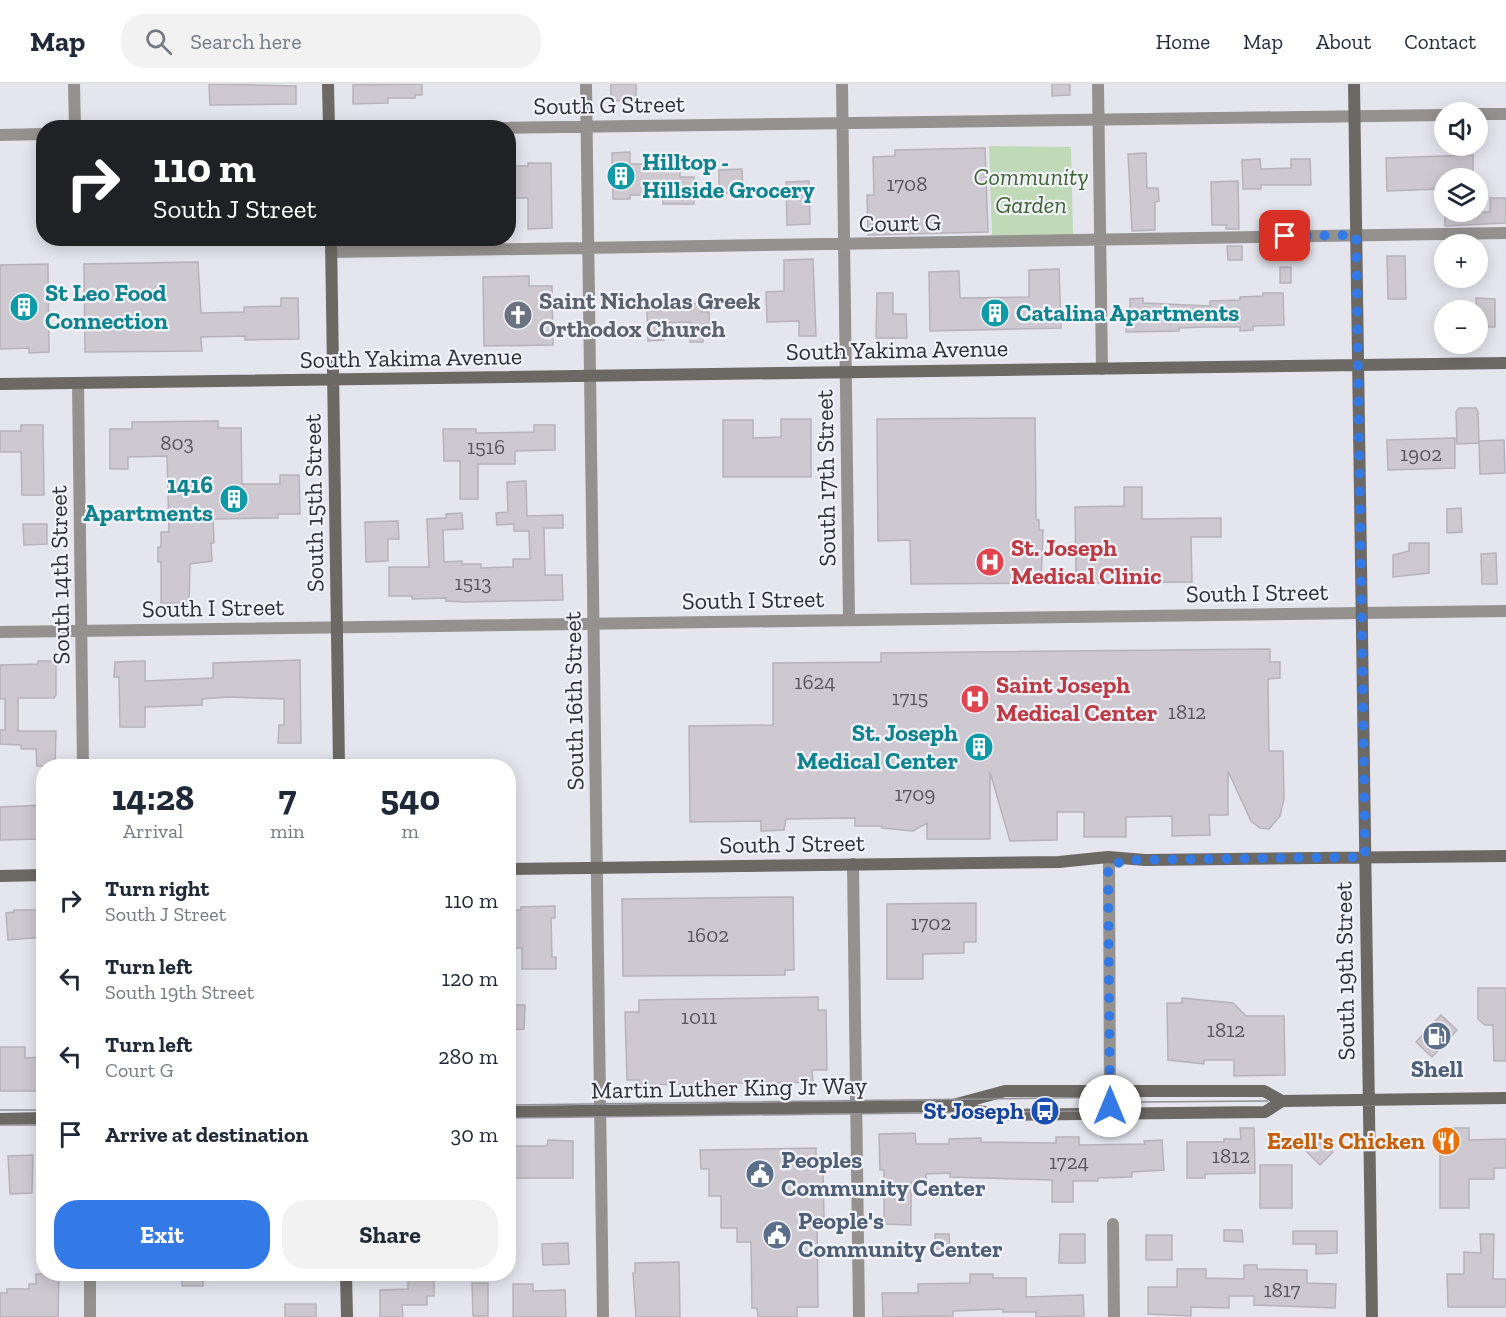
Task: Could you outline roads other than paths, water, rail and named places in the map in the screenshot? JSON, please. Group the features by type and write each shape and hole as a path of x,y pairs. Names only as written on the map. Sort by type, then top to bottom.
{"main road":[{"path":"328,84 329,120"},
{"name":"South 19th Street","path":"1354,84 1372,1317"},
{"name":"South 15th Street","path":"331,246 339,759"},
{"name":"South Yakima Avenue","path":"0,384 1506,363"},
{"path":"1076,861 1108,857 1132,860 1506,856"},
{"path":"1076,861 1108,865 1132,860"},
{"name":"South J Street","path":"516,869 1076,861"},
{"path":"0,876 36,875"},
{"name":"Martin Luther King Jr Way","path":"949,1106 1005,1091 1110,1089 1264,1091 1282,1101 1506,1098"},
{"name":"Martin Luther King Jr Way","path":"516,1112 949,1106 1001,1115 1265,1112 1282,1101"},
{"path":"0,1119 36,1118"},
{"path":"346,1281 347,1317"}],"street":[{"path":"74,84 75,120"},
{"name":"South 16th Street","path":"586,84 603,1317"},
{"name":"South 17th Street","path":"842,84 849,620"},
{"path":"1098,84 1102,369"},
{"path":"1488,114 1506,114"},
{"name":"South G Street","path":"516,128 1434,115"},
{"path":"0,135 36,134"},
{"name":"Court G","path":"331,252 1506,233"},
{"name":"South 14th Street","path":"78,383 83,759"},
{"name":"South I Street","path":"0,632 1506,611"},
{"path":"853,864 859,1317"},
{"path":"1108,865 1110,1114"},
{"path":"1113,1224 1114,1317"},
{"path":"90,1281 90,1317"}],"tram line":[{"path":"516,1105 1129,1097"},
{"path":"516,1118 1078,1111 1140,1102 1268,1101"},
{"path":"0,1110 36,1110"},
{"path":"0,1125 36,1125"}],"place":[{"name":"Hilltop - Hillside Grocery","path":"621,176"},
{"name":"St Leo Food Connection","path":"24,307"},
{"name":"Catalina Apartments","path":"995,313"},
{"name":"Saint Nicholas Greek Orthodox Church","path":"518,315"},
{"name":"1416 Apartments","path":"234,499"},
{"name":"St. Joseph Medical Clinic","path":"990,562"},
{"name":"Saint Joseph Medical Center","path":"975,699"},
{"name":"St. Joseph Medical Center","path":"979,747"},
{"name":"Shell","path":"1437,1036"},
{"name":"St Joseph","path":"1045,1111"},
{"name":"Ezell's Chicken","path":"1446,1141"},
{"name":"Peoples Community Center","path":"760,1174"},
{"name":"People's Community Center","path":"777,1235"}],"park label":[{"name":"Community Garden","path":"1031,191"}]}
